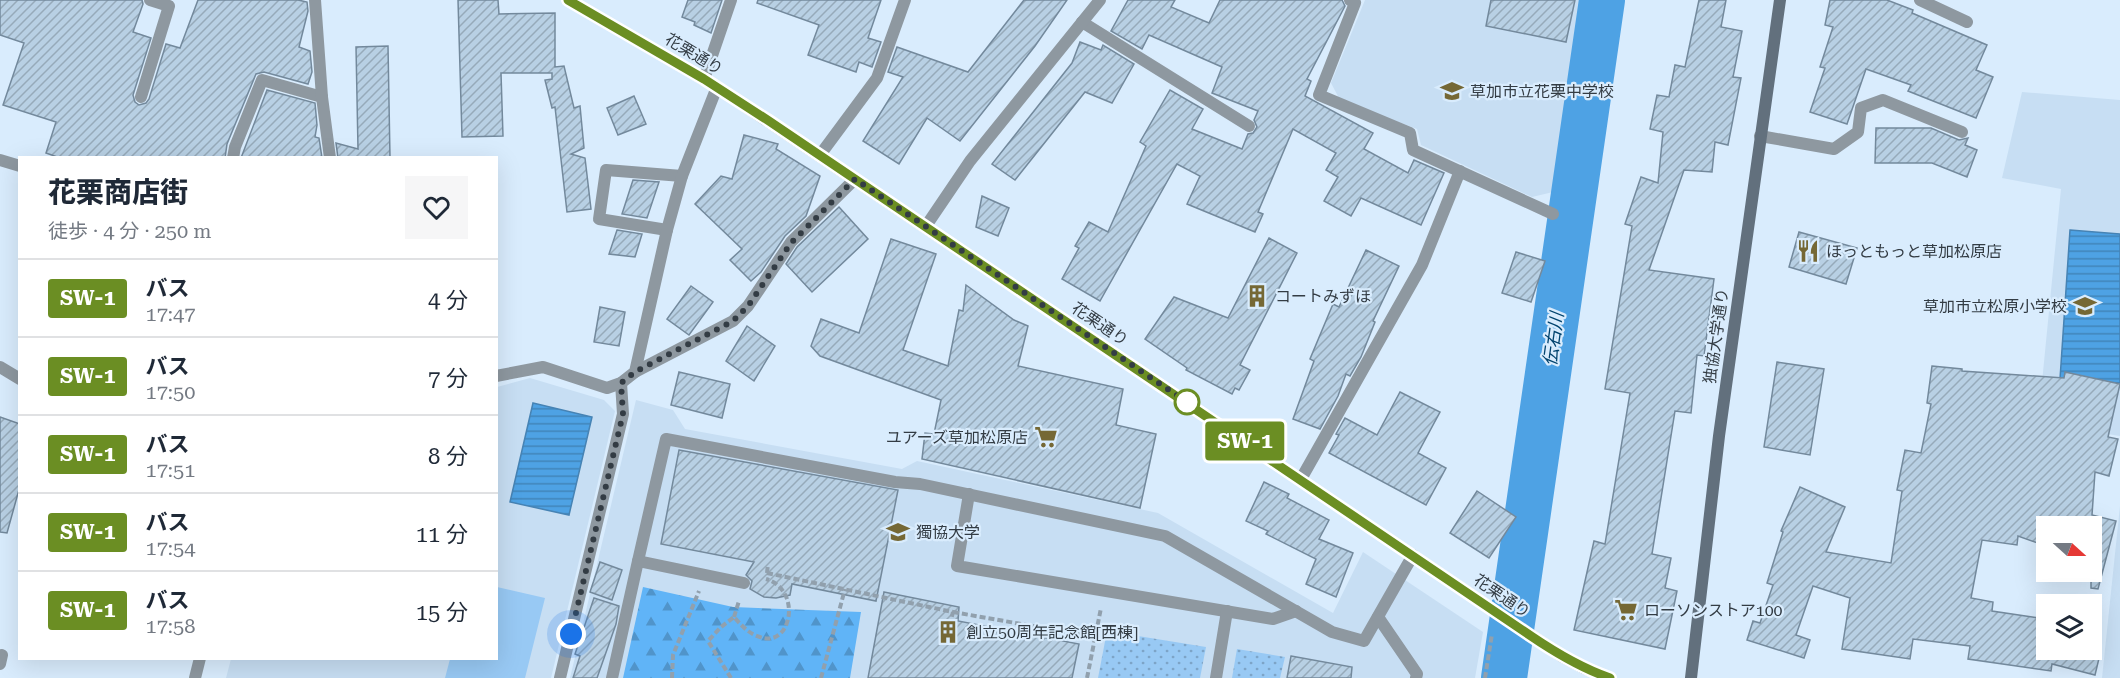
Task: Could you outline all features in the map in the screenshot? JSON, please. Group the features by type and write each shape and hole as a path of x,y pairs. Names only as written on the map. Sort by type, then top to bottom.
{"street":[{"path":"141,97 169,6 150,0"},
{"path":"315,0 322,97 330,156"},
{"name":"花栗通り","path":"568,0 717,87 1563,657 1610,678"},
{"path":"704,79 731,0"},
{"path":"820,156 877,78 905,0"},
{"path":"926,226 970,161 1100,0"},
{"path":"1350,0 1355,3 1319,95 1410,133 1413,150 1553,214"},
{"name":"独協大学通り","path":"1690,678 1719,436 1780,0"},
{"path":"1920,0 1967,22"},
{"path":"1082,22 1249,126"},
{"path":"234,156 235,147 262,80 322,97"},
{"path":"635,372 667,230 682,176 717,87"},
{"path":"1760,136 1834,149 1858,132 1861,108 1883,100 1962,132"},
{"path":"0,160 18,165"},
{"path":"667,230 599,219 606,170 682,176"},
{"path":"1301,479 1422,265 1460,171"},
{"path":"498,375 543,368 607,388 621,383 635,372 733,321 748,306 791,243 855,179"},
{"path":"0,368 18,378"},
{"path":"560,678 623,414 621,383"},
{"path":"612,678 666,439 895,482 920,484 1165,536 1332,632 1364,641 1413,555"},
{"path":"969,494 957,566 1273,619 1296,611"},
{"path":"638,561 744,583"},
{"path":"1216,678 1227,611"},
{"path":"1378,617 1417,674 1416,678"},
{"path":"195,678 200,660"}],"path":[{"path":"767,573 953,612 1095,637"},
{"path":"672,678 673,655 705,575"},
{"path":"731,678 708,641 721,627 734,617 747,630 762,638 776,636 786,626 790,616 789,604 784,592 774,582 766,579"},
{"path":"821,678 845,589"},
{"path":"1087,678 1104,591"},
{"path":"951,620 953,612"},
{"path":"1485,678 1492,634"}],"shaded area":[{"name":"草加市立花栗中学校","path":"1365,0 1584,0 1553,192 1532,197 1421,145 1417,129 1340,100 1331,83"},
{"name":"草加市立松原小学校","path":"2022,92 2120,100 2120,436 2038,423 2061,189 2002,178"},
{"path":"2070,230 2120,234 2120,383 2060,379"},
{"path":"530,378 604,400 615,411 551,678 226,678 231,660 498,660 498,387"},
{"name":"獨協大学","path":"636,400 673,410 685,429 902,469 917,461 1158,513 1333,613 1363,552 1483,632 1475,678 570,678"},
{"path":"533,403 592,417 569,515 510,502"},
{"path":"2120,506 2120,678 2102,678"},
{"path":"498,587 545,598 525,678 445,678 450,660 498,660"},
{"path":"1107,631 1206,647 1200,678 1098,678"},
{"path":"1237,649 1285,657 1280,678 1232,678"}],"green space":[{"path":"643,587 733,607 861,612 850,678 623,678"}],"building":[{"path":"0,0 142,0 143,4 133,32 151,38 133,95 135,102 139,105 146,103 149,99 166,44 180,48 198,0 298,0 307,2 308,11 299,47 310,51 312,72 308,84 264,72 256,74 227,144 225,156 54,156 46,153 56,122 3,105 24,43 0,35"},
{"path":"458,0 498,0 499,14 555,13 555,67 564,66 574,108 580,106 584,148 571,154 585,158 591,209 567,212 555,107 552,108 545,80 552,79 552,73 501,73 503,136 462,137"},
{"path":"688,0 722,0 711,33 694,25 695,22 682,17"},
{"path":"758,0 881,0 868,38 881,42 872,67 859,62 856,72 808,55 819,25 757,3"},
{"path":"1024,0 1067,0 1035,46 960,141 927,118 899,164 863,141 903,77 888,72 897,47 968,72"},
{"path":"1128,0 1175,0 1171,7 1209,23 1220,0 1342,0 1345,6 1307,79 1311,81 1305,96 1373,133 1364,149 1408,173 1414,160 1444,173 1421,225 1361,198 1351,216 1324,201 1338,177 1326,170 1336,153 1293,129 1258,212 1263,214 1255,232 1187,204 1200,176 1177,164 1100,301 1062,279 1079,248 1075,246 1089,222 1108,232 1146,146 1140,142 1170,90 1203,109 1192,129 1242,149 1248,134 1253,133 1257,127 1254,120 1258,111 1212,93 1222,67 1149,35 1142,49 1111,31"},
{"path":"1491,0 1575,0 1566,42 1486,26"},
{"path":"1699,0 1726,0 1721,27 1742,31 1733,77 1741,78 1728,145 1715,142 1712,172 1684,170 1649,270 1714,279 1704,356 1697,355 1691,413 1675,411 1652,554 1671,558 1665,588 1677,591 1665,649 1574,630 1594,541 1605,544 1630,393 1605,389 1632,226 1625,224 1641,177 1658,183 1663,132 1650,129 1657,95 1669,97 1675,65 1685,67"},
{"path":"1830,0 1887,0 1987,45 1976,70 1993,77 1976,118 1908,91 1911,85 1866,69 1847,124 1810,112 1825,68 1820,67 1833,27 1825,25"},
{"path":"1080,42 1101,50 1103,45 1134,64 1112,103 1085,92 1015,180 992,164 1072,63"},
{"path":"388,46 390,156 338,156 336,143 358,149 356,47"},
{"path":"267,90 315,103 317,125 315,137 319,138 322,156 242,156"},
{"path":"634,96 646,124 618,135 607,108"},
{"path":"1876,128 1931,128 1959,140 1968,138 1965,145 1977,150 1967,177 1932,163 1875,163"},
{"path":"744,135 778,144 776,149 820,176 806,216 785,236 761,272 751,281 730,260 742,249 695,204 721,176 732,179"},
{"path":"633,180 659,182 647,218 622,214"},
{"path":"982,196 1009,208 998,236 976,227"},
{"path":"839,207 868,239 812,292 786,264 797,247"},
{"path":"617,230 642,234 635,257 609,254"},
{"path":"1799,232 1857,248 1846,284 1789,267"},
{"name":"コートみずほ","path":"1269,238 1297,253 1240,365 1250,370 1239,390 1235,388 1232,394 1186,370 1187,368 1145,339 1174,297 1228,318"},
{"path":"891,239 936,254 903,350 948,366 959,310 963,311 966,285 1014,320 1028,326 1018,366 1123,389 1116,425 1156,434 1140,508 922,459 925,433 934,434 941,400 820,356 811,346 821,319 859,333"},
{"path":"1366,250 1399,266 1373,321 1375,322 1361,357 1350,376 1346,374 1338,396 1320,429 1293,419 1314,361 1310,359 1333,304 1339,307"},
{"path":"1516,252 1545,261 1531,302 1502,293"},
{"path":"691,286 713,302 689,335 667,319"},
{"path":"600,307 625,312 619,346 594,342"},
{"path":"747,326 775,346 754,381 726,361"},
{"path":"1777,362 1824,369 1810,455 1764,447"},
{"path":"1932,366 1962,369 1962,371 2064,378 2065,372 2120,384 2108,437 2118,439 2109,476 2095,472 2092,515 2096,516 2036,516 2036,542 2018,536 2017,545 1982,540 1971,598 1993,602 1992,611 2036,618 2036,660 2099,660 2095,675 2052,664 2051,671 1968,659 1970,646 1913,639 1910,659 1842,649 1850,598 1813,586 1796,635 1810,640 1804,658 1747,640 1753,621 1760,623 1773,585 1767,583 1783,532 1781,531 1800,487 1845,507 1826,552 1891,563 1902,491 1897,490 1905,450 1921,453 1931,404 1927,403"},
{"path":"679,372 730,384 722,418 671,405"},
{"path":"1400,392 1440,412 1418,453 1446,468 1426,505 1329,453 1345,418 1377,435"},
{"path":"0,417 18,423 18,493 7,533 0,532"},
{"path":"679,450 898,490 876,601 792,584 790,595 776,598 764,597 750,589 752,581 746,575 754,562 661,544"},
{"path":"1264,482 1289,494 1287,498 1329,520 1319,539 1353,553 1336,597 1306,584 1316,559 1266,534 1268,531 1246,521"},
{"path":"1477,491 1516,517 1489,558 1450,533"},
{"path":"2102,518 2116,521 2102,574"},
{"path":"600,562 622,570 612,600 590,592"},
{"path":"2091,582 2100,582 2098,589 2091,588"},
{"name":"創立50周年記念館[西棟]","path":"884,592 959,607 958,621 1079,644 1072,678 868,678"},
{"path":"594,598 619,606 616,624 597,678 573,678 580,656 575,654"},
{"path":"1291,656 1352,667 1351,678 1287,678"}],"waterway":[{"name":"伝右川","path":"1504,678 1602,0"}],"bus line":[{"name":"SW-1","path":"568,0 717,87 1531,636 1563,657 1610,678"}],"place":[{"name":"草加市立花栗中学校","path":"1452,91"},
{"name":"ほっともっと草加松原店","path":"1808,251"},
{"name":"コートみずほ","path":"1257,296"},
{"name":"草加市立松原小学校","path":"2085,306"},
{"name":"ユアーズ草加松原店","path":"1046,437"},
{"name":"獨協大学","path":"898,532"},
{"name":"ローソンストア100","path":"1626,610"},
{"name":"創立50周年記念館[西棟]","path":"948,632"}],"route":[{"path":"571,634 623,414 621,383 635,372 733,321 748,306 791,243 855,179 1187,402"}]}
